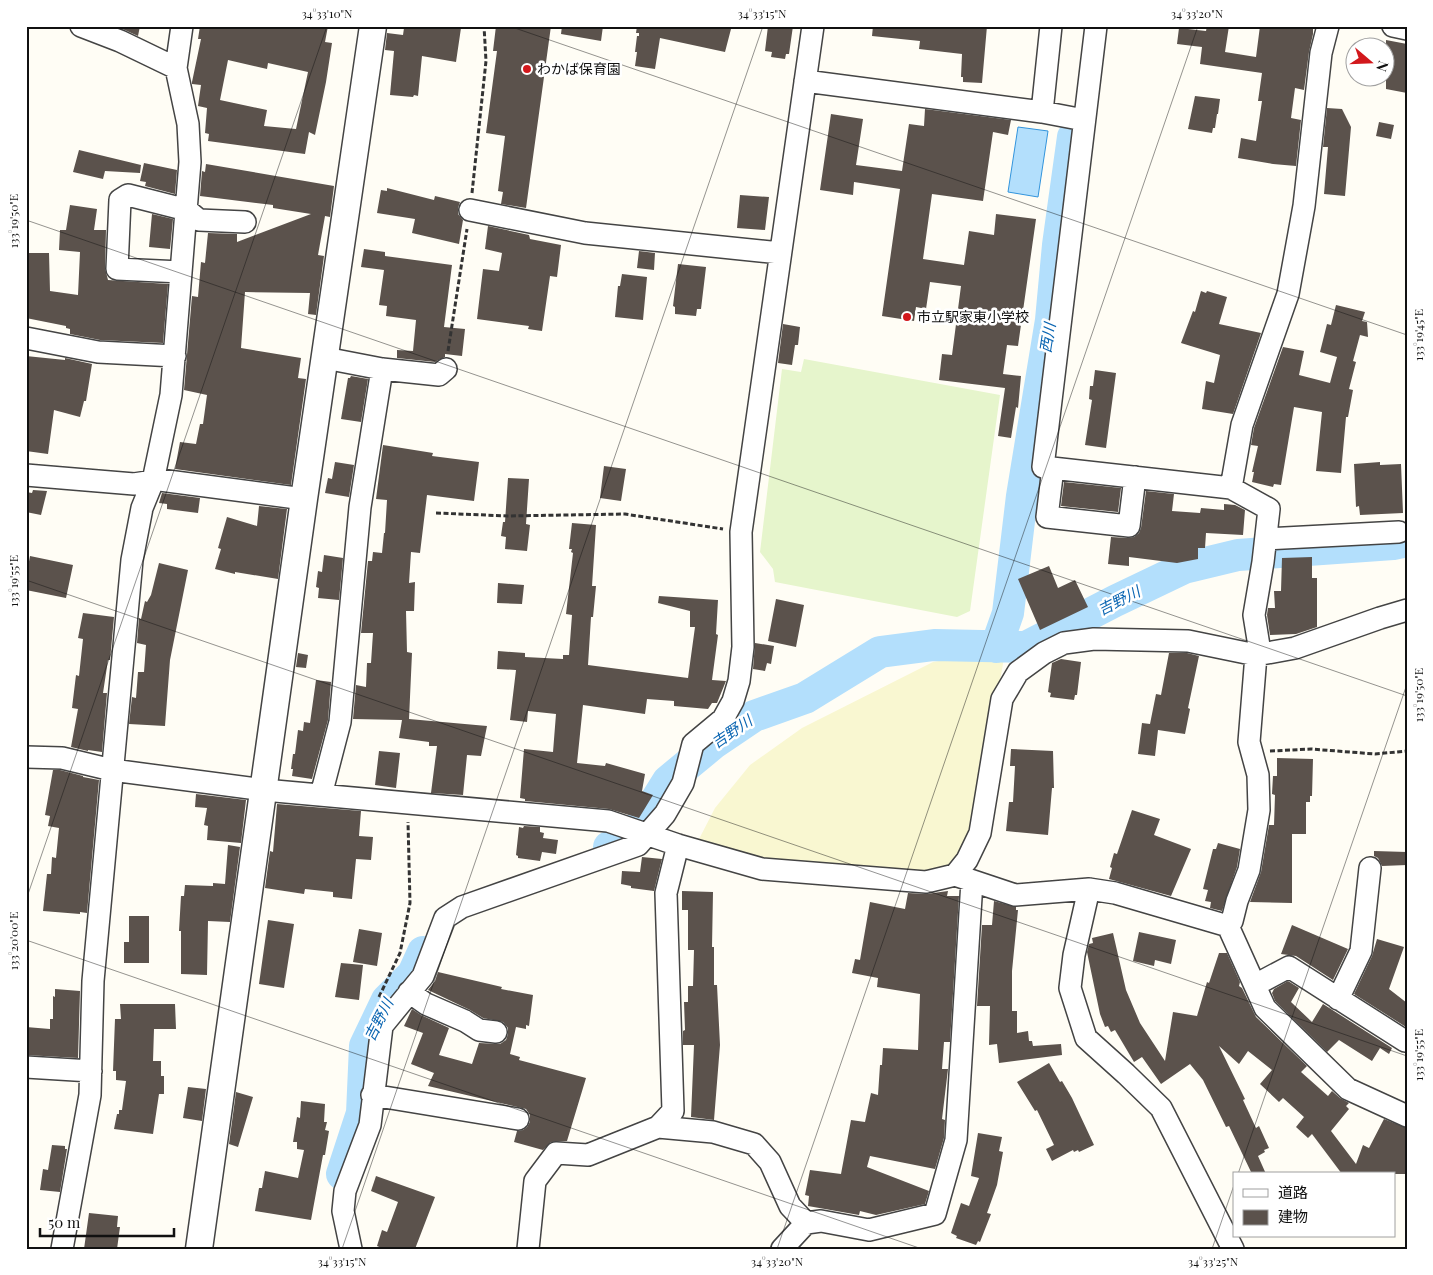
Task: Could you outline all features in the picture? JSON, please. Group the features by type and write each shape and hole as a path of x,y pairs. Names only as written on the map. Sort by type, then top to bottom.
{"street":[{"path":"81,26 120,40 176,68"},
{"path":"62,1249 90,1095 93,981 132,560 142,508 153,481 171,395 190,162 188,124 176,68 182,26"},
{"path":"199,1249 304,499 373,26"},
{"path":"638,832 664,814 683,783 693,744 723,719 739,681 743,647 741,532 813,26"},
{"path":"1050,114 1051,26"},
{"path":"1096,26 1043,467 1231,488 1269,509 1254,615 1259,646 1256,655 1249,742 1258,775 1259,810 1250,870 1237,901 1232,922 1228,926"},
{"path":"1231,488 1242,425 1288,294 1304,206 1321,53 1328,26"},
{"path":"1393,26 1407,29"},
{"path":"805,81 1084,120"},
{"path":"181,272 117,269 120,200 128,195 187,210 199,220 245,222"},
{"path":"470,210 585,233 780,253"},
{"path":"26,338 98,352 174,356"},
{"path":"325,358 382,369 439,375 446,369"},
{"path":"321,795 340,722 360,507 382,369"},
{"path":"1053,468 1047,518 1129,526 1136,478"},
{"path":"26,475 134,484 160,480 304,499"},
{"path":"1266,539 1398,532"},
{"path":"782,1249 806,1223 821,1221 869,1230 935,1214 956,1140 964,878 967,860 980,833 1002,699 1018,672 1044,653 1064,643 1094,639 1188,641 1256,655 1295,648 1407,610"},
{"path":"26,757 62,758 112,770 264,790 608,821 678,845 762,869 926,882 964,878 1015,895 1088,890 1116,893 1228,926 1265,1008 1348,1089 1407,1116"},
{"path":"351,1249 343,1211 345,1191 370,1125 372,1095 382,1026 423,976 445,918 462,908 638,845 638,832"},
{"path":"658,1128 673,1111 666,892 678,845"},
{"path":"1338,999 1361,952 1370,868"},
{"path":"1088,890 1074,955 1070,988 1086,1038 1161,1108 1233,1249"},
{"path":"1255,985 1288,967 1405,1041"},
{"path":"409,992 426,1004 465,1021 479,1030 496,1032"},
{"path":"26,1067 91,1071"},
{"path":"372,1095 518,1119"},
{"path":"528,1249 535,1181 556,1153 588,1155 658,1128 713,1132 754,1144 770,1162 790,1206 806,1223"}],"path":[{"path":"436,513 508,516 625,514 741,532"},
{"path":"1252,751 1311,749 1375,754 1407,751"},
{"path":"377,1001 400,953 410,903 408,824 412,803"}],"shaded area":[{"path":"968,656 1004,658 973,836 951,868 930,876 772,862 697,843 715,808 750,765 802,728 933,662"}],"green space":[{"path":"804,359 1000,395 970,611 957,617 775,582 773,569 760,552 782,369 801,372"}],"water":[{"path":"1018,127 1048,131 1038,197 1008,192"}],"building":[{"path":"116,26 140,26 138,36"},
{"path":"200,26 328,26 325,42 332,43 326,82 315,135 309,132 305,154 208,141 209,134 205,133 207,108 198,106 201,85 192,84 201,39 198,39","holes":["228,60 267,69 268,63 308,72 296,129 264,126 267,110 220,100"]},
{"path":"410,26 451,26 461,28 456,62 422,56 418,96 390,95 394,51 385,50 387,33 403,35 404,28 409,29"},
{"path":"496,26 551,26 526,208 501,204 503,192 498,191 505,136 486,133 497,51 493,51"},
{"path":"562,26 603,26 601,41 561,34"},
{"path":"637,26 719,26 731,29 725,52 660,38 655,69 635,66 637,36 639,36 639,33 636,33"},
{"path":"768,26 793,26 789,54 786,54 785,59 771,57 772,52 765,51"},
{"path":"873,26 987,26 982,83 963,82 963,77 961,77 962,54 919,49 920,41 872,36"},
{"path":"1207,26 1229,26 1225,52 1256,57 1260,26 1313,26 1304,90 1295,88 1291,118 1301,120 1296,166 1238,158 1241,138 1256,141 1262,101 1258,101 1262,73 1200,64 1202,47 1177,44 1179,28 1206,31"},
{"path":"1396,42 1407,44 1407,93 1386,89 1396,88"},
{"path":"1195,96 1220,99 1215,128 1213,128 1212,133 1188,129"},
{"path":"1327,108 1342,109 1351,127 1345,196 1324,194 1328,147 1323,147"},
{"path":"925,109 1011,120 1008,135 993,132 983,201 932,194 923,259 964,265 969,231 994,235 996,214 1036,219 1018,346 1007,345 1003,374 1021,376 1018,408 1016,407 1011,438 998,436 1005,388 939,380 942,354 952,355 961,286 930,282 926,309 916,307 914,321 882,316 900,189 854,182 853,195 820,190 831,114 863,119 856,165 902,171 909,124 924,126"},
{"path":"1379,122 1394,125 1391,139 1376,136"},
{"path":"79,150 141,165 140,173 105,171 103,179 73,172"},
{"path":"144,163 177,170 175,194 145,186 146,182 140,181"},
{"path":"206,164 334,186 330,217 325,216 318,255 324,256 316,315 308,314 310,293 245,292 241,348 301,358 298,378 306,379 291,485 175,469 180,442 196,444 200,424 203,424 207,395 184,390 192,296 198,297 201,262 205,263 208,233 237,234 237,242 311,214 273,208 273,205 200,196 202,171 205,172"},
{"path":"387,188 434,200 435,196 460,202 458,214 463,220 459,244 412,233 415,219 377,213 381,190 387,191"},
{"path":"740,195 769,197 765,230 737,228"},
{"path":"70,205 97,209 94,230 106,230 105,268 108,280 168,284 163,343 100,340 70,334 70,329 66,328 66,326 26,318 26,253 49,253 50,291 78,295 80,252 59,250 60,230 66,230"},
{"path":"152,214 173,219 170,249 149,247"},
{"path":"488,226 529,235 530,239 561,245 557,277 550,276 542,331 528,329 529,326 477,319 483,269 499,271 502,253 485,249"},
{"path":"364,249 385,252 385,256 452,265 444,327 465,329 462,356 445,354 445,357 435,362 397,358 397,350 413,351 416,320 386,316 387,306 379,305 384,270 361,267"},
{"path":"639,251 655,253 654,270 637,268"},
{"path":"678,264 706,267 701,309 697,309 696,316 675,314 675,307 673,306"},
{"path":"622,274 647,277 643,320 615,317 618,286 620,286"},
{"path":"1201,291 1227,297 1219,324 1261,333 1233,414 1202,409 1206,381 1214,383 1220,355 1181,343 1193,311 1195,312"},
{"path":"1336,305 1365,312 1362,321 1367,322 1368,337 1360,335 1353,361 1356,362 1349,389 1353,390 1348,417 1346,417 1341,473 1316,471 1322,412 1294,407 1281,485 1274,484 1273,487 1252,482 1254,472 1252,472 1258,446 1251,445 1254,428 1283,347 1304,351 1299,375 1330,383 1337,357 1320,352 1327,324 1331,325"},
{"path":"783,324 800,327 798,345 795,345 792,365 778,363"},
{"path":"26,356 65,360 65,358 92,364 86,401 84,401 80,417 54,410 48,454 26,451"},
{"path":"1095,370 1116,373 1106,448 1085,445 1092,400 1089,399 1090,386 1093,386"},
{"path":"351,376 368,379 361,422 341,419 348,378"},
{"path":"383,445 433,453 432,456 479,462 474,501 427,495 420,553 411,552 409,583 415,582 414,611 406,611 407,652 412,653 409,719 487,726 481,756 467,755 463,795 431,793 437,746 429,746 429,742 399,738 402,720 353,719 356,685 366,687 367,663 371,663 373,633 361,633 368,561 372,561 373,552 382,553 385,533 387,500 376,499"},
{"path":"335,462 354,465 349,497 325,493 328,478 332,479"},
{"path":"1380,462 1380,465 1401,464 1403,513 1360,515 1359,506 1356,507 1354,464"},
{"path":"604,466 626,469 621,501 600,498"},
{"path":"508,478 529,479 526,524 530,525 527,551 505,549 506,537 501,536 503,522 505,522"},
{"path":"1064,482 1121,488 1118,512 1061,506"},
{"path":"33,490 47,491 41,515 26,512 26,492 32,493"},
{"path":"1146,491 1174,494 1172,511 1200,513 1201,508 1224,510 1224,504 1235,505 1245,510 1243,535 1206,533 1205,548 1198,548 1198,559 1177,563 1129,557 1129,566 1108,564 1111,537 1128,538 1134,537 1139,533"},
{"path":"162,493 200,498 198,513 167,509 167,504 159,503"},
{"path":"259,506 287,509 278,579 235,572 235,574 215,569 221,549 218,548 227,517 257,526"},
{"path":"572,523 596,525 592,586 596,586 593,617 591,617 588,665 688,678 695,627 690,627 690,611 658,603 659,596 718,600 716,634 718,635 712,680 726,681 717,703 712,703 708,709 674,706 674,701 647,699 645,714 583,705 577,763 605,766 606,763 645,774 642,791 653,795 639,818 609,809 525,801 525,799 520,798 524,749 553,752 556,714 528,711 527,722 510,720 516,670 497,669 498,651 525,653 525,657 563,659 563,655 569,655 572,615 566,614 573,553 571,552 572,549 569,549"},
{"path":"324,555 343,558 339,600 318,598 319,588 316,587 318,571 322,572"},
{"path":"30,556 73,565 66,598 26,590"},
{"path":"1312,557 1312,578 1317,578 1317,627 1296,634 1270,635 1267,615 1268,608 1275,608 1274,591 1281,591 1282,558"},
{"path":"159,563 188,570 170,660 165,726 129,724 132,697 136,698 138,672 144,672 146,645 137,643 139,618 141,619 145,601 147,602 151,595"},
{"path":"1049,566 1058,588 1075,580 1088,607 1040,630 1018,579"},
{"path":"498,583 524,585 522,604 497,603"},
{"path":"776,599 804,605 796,647 768,641"},
{"path":"83,613 114,617 110,660 108,660 103,693 107,693 102,752 71,747 78,709 72,708 76,675 79,676 83,639 78,638"},
{"path":"755,643 774,646 771,664 767,663 765,671 753,669"},
{"path":"298,653 308,655 306,668 296,667"},
{"path":"1169,653 1187,653 1199,656 1188,708 1190,709 1185,734 1158,730 1155,756 1138,754 1142,723 1150,724 1156,694 1161,695"},
{"path":"1061,659 1081,662 1077,695 1075,695 1074,700 1050,697 1051,693 1048,692 1052,663"},
{"path":"316,680 331,682 328,720 312,779 292,776 293,769 291,769 298,730 303,731 304,722 310,723"},
{"path":"1011,749 1053,751 1054,788 1052,788 1048,835 1006,831 1009,802 1013,802 1015,766 1010,766"},
{"path":"379,751 400,753 396,788 375,785"},
{"path":"1277,758 1313,759 1312,796 1310,796 1310,802 1306,802 1306,834 1292,834 1292,903 1250,902 1261,872 1269,825 1274,825 1275,795 1272,794 1273,776 1277,776"},
{"path":"53,770 99,780 87,913 43,911 47,874 51,874 52,857 56,858 59,828 48,826 50,816 45,815"},
{"path":"196,794 246,800 241,843 207,840 208,826 204,825 207,808 195,807"},
{"path":"277,804 361,811 359,836 373,837 371,860 356,859 352,899 333,897 333,892 305,889 304,894 265,888 270,851 273,852"},
{"path":"1132,810 1160,819 1154,835 1191,849 1171,896 1109,879 1114,853 1117,854"},
{"path":"524,826 540,827 540,832 544,833 543,838 558,840 556,854 542,852 540,861 518,858 516,855 519,827 523,828"},
{"path":"1218,843 1240,849 1237,867 1222,911 1210,908 1211,902 1205,901 1208,890 1203,889 1213,849 1216,849"},
{"path":"228,845 240,847 230,922 208,921 207,975 181,974 181,931 179,931 181,896 184,896 185,885 213,886 213,883 225,884"},
{"path":"1374,851 1407,852 1407,865 1382,866 1378,858 1374,856"},
{"path":"642,857 662,859 654,891 631,888 631,886 621,884 622,871 640,872"},
{"path":"682,891 713,892 712,947 714,947 714,985 717,985 720,1045 714,1120 691,1117 694,1045 683,1045 683,1031 685,1030 684,1002 688,1002 688,986 693,986 694,950 688,950 688,910 682,910"},
{"path":"948,891 947,896 959,896 950,1042 944,1042 942,1069 948,1069 942,1119 945,1120 944,1138 935,1169 870,1156 867,1167 929,1191 925,1204 876,1215 860,1211 859,1215 808,1206 809,1196 805,1195 810,1170 841,1174 851,1120 865,1122 871,1093 878,1095 883,1048 918,1050 920,994 877,987 878,978 852,973 855,959 860,960 870,902 905,909 908,893 926,894"},
{"path":"994,901 1016,907 1016,910 1018,910 1012,971 1012,1011 1017,1011 1017,1033 1028,1031 1029,1041 1032,1041 1033,1046 1061,1044 1062,1055 999,1063 997,1044 989,1045 990,1006 977,1006 982,925 992,925"},
{"path":"129,916 149,916 149,963 124,963 124,942 129,942"},
{"path":"268,920 294,924 284,988 259,984"},
{"path":"1292,925 1348,949 1333,980 1296,956 1281,954"},
{"path":"359,929 382,933 377,966 353,962"},
{"path":"1139,932 1176,940 1171,964 1155,960 1154,966 1133,961"},
{"path":"1113,933 1126,990 1140,1023 1165,1061 1173,1012 1197,1016 1207,982 1209,983 1219,953 1227,953 1240,982 1239,986 1242,988 1256,1017 1307,1066 1301,1072 1328,1096 1332,1091 1349,1103 1346,1106 1349,1109 1331,1131 1356,1164 1363,1145 1369,1148 1384,1119 1407,1128 1407,1174 1396,1174 1396,1172 1340,1172 1312,1134 1308,1138 1296,1127 1304,1117 1283,1098 1279,1102 1260,1084 1272,1070 1248,1051 1239,1064 1219,1046 1245,1099 1243,1100 1256,1128 1259,1126 1269,1148 1258,1156 1265,1172 1251,1172 1229,1126 1226,1127 1203,1080 1190,1064 1161,1084 1142,1057 1134,1062 1115,1030 1111,1032 1108,1026 1105,1027 1100,1014 1087,952 1089,944 1093,943 1092,938"},
{"path":"1377,939 1404,947 1389,989 1407,1003 1406,1027 1354,994 1372,956"},
{"path":"341,963 363,965 359,1000 335,997"},
{"path":"438,972 502,987 501,989 533,995 529,1026 526,1025 526,1029 516,1027 510,1054 520,1057 519,1060 586,1078 567,1141 551,1142 543,1150 514,1142 517,1131 523,1130 530,1122 530,1115 526,1109 428,1086 434,1073 411,1064 423,1033 404,1026 412,1009 449,1028 439,1055 472,1064 479,1043 500,1044 506,1040 508,1034 508,1028 503,1022 483,1018 428,990 435,981"},
{"path":"1288,981 1299,988 1291,1002 1312,1022 1323,1004 1392,1048 1389,1054 1380,1048 1372,1061 1339,1040 1327,1052 1275,1001 1272,993 1274,989"},
{"path":"55,989 80,991 78,1058 26,1055 26,1027 50,1029 50,1019 53,1019 53,996 55,997"},
{"path":"120,1004 175,1004 176,1029 154,1029 153,1061 161,1061 161,1076 164,1076 164,1094 159,1094 153,1134 114,1129 117,1114 119,1114 119,1110 122,1110 126,1081 116,1080 116,1071 113,1071 115,1019 121,1019"},
{"path":"1049,1063 1072,1098 1094,1145 1079,1152 1078,1150 1074,1152 1073,1150 1052,1161 1046,1149 1054,1145 1037,1110 1035,1111 1017,1082"},
{"path":"188,1087 206,1089 202,1121 183,1118"},
{"path":"236,1092 253,1097 238,1147 229,1144"},
{"path":"301,1101 325,1104 324,1122 327,1122 325,1130 329,1131 311,1220 255,1211 259,1188 262,1188 265,1171 298,1178 304,1150 297,1149 297,1142 293,1142 297,1117 300,1118"},
{"path":"978,1133 1002,1137 999,1151 1003,1152 997,1185 987,1213 991,1214 980,1242 978,1241 976,1245 956,1238 957,1236 951,1233 961,1203 969,1206 979,1178 971,1176"},
{"path":"52,1145 65,1146 65,1149 67,1149 60,1192 40,1190 43,1169 48,1170"},
{"path":"376,1176 435,1197 415,1249 384,1249 377,1246 382,1230 387,1232 398,1202 371,1191"},
{"path":"89,1213 118,1216 117,1227 120,1227 117,1249 84,1249"}],"waterway":[{"name":"西川","path":"996,647 1008,613 1022,496 1051,320 1058,245 1073,137"},
{"name":"吉野川","path":"609,847 632,839 668,781 714,743 754,716 805,698 880,652 934,645 1026,647 1184,568 1238,555 1393,544 1407,541"},
{"name":"吉野川","path":"342,1174 362,1113 365,1046 387,1000 413,974 423,952"}],"place":[{"name":"わかば保育園","path":"527,69"},
{"name":"市立駅家東小学校","path":"907,317"}]}
